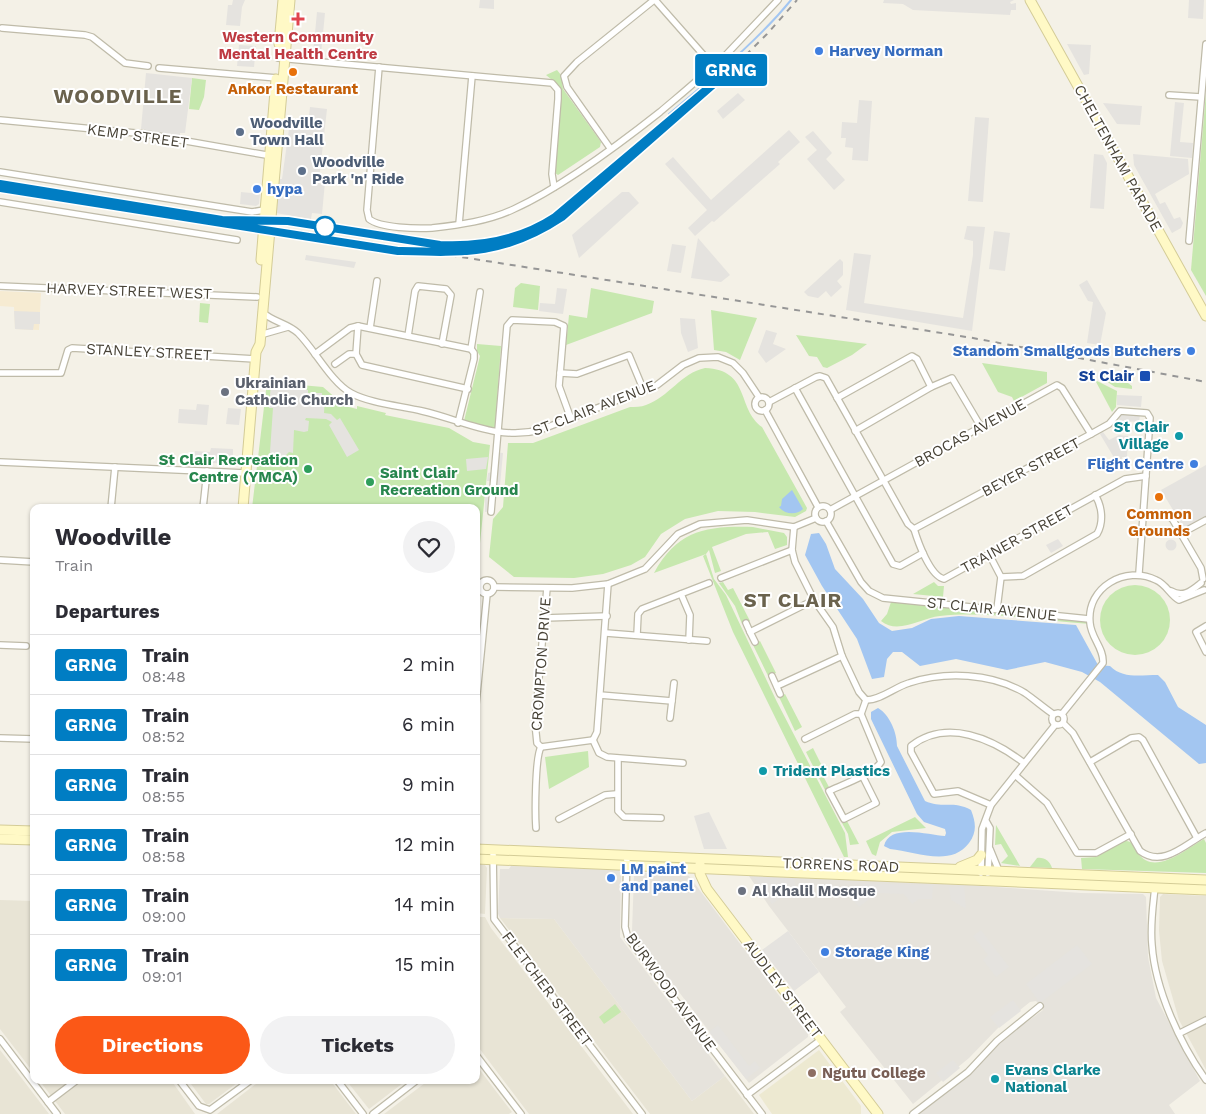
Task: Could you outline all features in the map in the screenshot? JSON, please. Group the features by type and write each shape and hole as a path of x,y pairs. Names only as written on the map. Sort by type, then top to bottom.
{"main road":[{"path":"281,58 283,0"},
{"path":"242,504 256,356 262,312 279,78 290,0"},
{"name":"CHELTENHAM PARADE","path":"1030,0 1206,316"},
{"path":"256,356 253,344 263,220 273,156"},
{"path":"0,830 30,831"},
{"path":"0,839 30,840"},
{"name":"TORRENS ROAD","path":"480,849 576,854 627,861"},
{"path":"576,854 574,859 578,863"},
{"path":"955,869 971,864 981,855"},
{"name":"TORRENS ROAD","path":"480,859 578,863 627,861 700,863 1155,883 1206,880"},
{"name":"AUDLEY STREET","path":"700,863 700,874 708,889 822,1039 874,1112"},
{"name":"TORRENS ROAD","path":"747,865 955,869 984,875 999,871 1155,883 1206,890"}],"street":[{"path":"610,148 567,88 564,76 577,62 655,0 707,59 716,61"},
{"path":"379,67 367,210 369,219 376,223 408,228 459,224 512,210 554,187 610,148 658,113 702,76 716,61 723,58 778,0"},
{"path":"0,28 85,35 96,40 125,63 148,66"},
{"path":"1189,241 1206,44"},
{"path":"281,58 546,81 555,86 558,99 552,174 554,187"},
{"path":"159,68 279,78"},
{"path":"459,224 472,76"},
{"path":"1170,95 1201,97"},
{"name":"KEMP STREET","path":"0,120 146,134 273,156"},
{"path":"0,172 252,212 264,210"},
{"path":"0,202 236,240"},
{"path":"252,212 263,220"},
{"path":"370,328 377,281"},
{"name":"HARVEY STREET WEST","path":"0,286 257,297"},
{"path":"408,336 415,291 418,286 446,289 451,295 442,344"},
{"path":"458,423 474,359 474,353 471,350 480,292"},
{"name":"ST CLAIR AVENUE","path":"262,312 272,321 296,332 340,384 353,394 441,416 458,423 498,433 532,432 572,419 657,385 690,361 708,356 726,360 738,367 759,397"},
{"path":"491,512 507,326 513,319 563,324 560,390 572,419"},
{"path":"358,326 356,354 362,365 468,388"},
{"path":"316,354 350,328 358,326 471,350"},
{"path":"260,335 288,327"},
{"name":"STANLEY STREET","path":"0,373 61,373 68,350 72,348 256,356"},
{"path":"336,364 349,354 356,354"},
{"path":"560,373 577,374 629,355 644,390"},
{"path":"837,398 912,356 916,358 931,387"},
{"name":"TRAINER STREET","path":"795,388 816,377 823,376 908,524 914,529 916,539 935,574 944,579 1128,477 1146,476"},
{"path":"855,431 947,378 955,380 981,427"},
{"name":"BROCAS AVENUE","path":"830,510 1057,385 1062,388 1091,434"},
{"path":"765,410 769,402 795,388 894,564 900,566 924,553"},
{"path":"765,410 758,410 755,407 755,402 759,397 764,397 769,402"},
{"path":"765,410 818,507"},
{"name":"BEYER STREET","path":"914,529 1109,424 1120,411 1147,413 1150,418 1146,476"},
{"path":"0,462 246,473"},
{"path":"111,504 115,467"},
{"path":"203,504 207,471"},
{"path":"1139,573 1146,476"},
{"path":"1001,577 1023,576 1097,534 1100,529 1101,506 1095,495"},
{"path":"824,506 830,510 830,517 826,521 820,522 816,518 815,514 818,507 824,506"},
{"path":"1062,714 1103,663 1103,656 1090,629 1089,619 1095,598 1106,585 1125,575 1139,573 1156,580 1169,590 1176,599 1182,600 1205,591 1201,568 1182,533 1170,516 1143,514"},
{"path":"494,587 589,587 608,584 645,569 678,534 700,524 747,520 794,527 816,518"},
{"path":"1182,533 1206,520"},
{"name":"ST CLAIR AVENUE","path":"826,521 861,582 876,594 900,600 1089,619"},
{"path":"794,527 792,550 795,562 814,600 833,627 842,656 859,692 866,700"},
{"path":"721,578 792,550"},
{"path":"988,554 1001,577 997,609"},
{"path":"0,560 30,562"},
{"path":"1169,590 1181,594 1204,578"},
{"path":"492,581 494,587 492,592 487,594 481,591 482,582 492,581"},
{"path":"637,635 638,614 642,609 709,583"},
{"path":"541,747 593,740 597,737 606,633 608,584"},
{"name":"CROMPTON DRIVE","path":"536,828 534,805 538,780 537,758 541,747 537,743 536,723 547,588"},
{"path":"480,664 487,594"},
{"path":"681,594 690,615 689,640"},
{"path":"750,632 814,600"},
{"path":"544,618 607,616"},
{"path":"746,623 755,642"},
{"path":"1206,626 1196,632 1206,652"},
{"path":"606,633 707,641"},
{"path":"0,645 26,646"},
{"path":"776,686 842,656"},
{"path":"866,700 871,700 914,681 958,675 979,678 1012,687 1053,714 1062,714"},
{"path":"772,676 780,694"},
{"path":"670,718 674,683"},
{"path":"600,694 672,701"},
{"path":"862,774 875,804 844,819 829,791 862,774 879,766 881,760 861,714 866,700"},
{"path":"805,739 855,714 861,714"},
{"path":"1053,714 1051,720 1055,724"},
{"path":"1062,714 1063,723"},
{"path":"984,875 981,855 982,829 991,805 1055,724 1063,723 1070,728 1140,851 1155,859 1162,858 1206,833"},
{"path":"991,805 958,791 934,794 911,752 911,746 917,741 942,733 963,733 976,735 1000,746 1024,762"},
{"path":"1090,762 1131,738 1139,737 1143,740 1197,838"},
{"path":"0,738 30,739"},
{"path":"593,740 603,756 618,759 683,763"},
{"path":"618,759 616,794 618,811 624,816 661,818"},
{"path":"1015,775 1042,796 1077,853 1087,855 1096,853 1130,834"},
{"path":"559,819 605,795 616,794"},
{"path":"984,875 990,828 986,820"},
{"path":"989,847 999,871"},
{"name":"FLETCHER STREET","path":"493,850 494,919 642,1114"},
{"name":"BURWOOD AVENUE","path":"627,861 625,927 628,938 762,1114"},
{"path":"1155,883 1152,929 1153,953 1167,1007 1195,1066 1206,1080"},
{"path":"914,1114 968,1072 996,1041 1040,1006"},
{"path":"1180,1033 1206,1020"},
{"path":"0,1039 30,1078"},
{"path":"747,1095 822,1039"},
{"path":"480,1060 521,1114"},
{"path":"34,1084 57,1114"},
{"path":"48,1102 72,1084"},
{"path":"182,1084 199,1106 206,1110 218,1106 246,1084"},
{"path":"341,1084 363,1114"},
{"path":"373,1114 412,1084"}],"shaded area":[{"path":"233,0 245,0 242,7 240,26 226,25 228,5 232,5"},
{"path":"480,0 494,0 494,9 479,8"},
{"path":"884,0 1014,0 1010,2 1011,4 1016,3 1016,10 1011,10 1010,15 913,10 903,4 883,3"},
{"path":"1189,0 1204,0 1203,19 1188,18"},
{"path":"317,12 325,13 321,54 313,54"},
{"path":"1067,44 1091,45 1089,74 1084,75"},
{"path":"239,45 256,46 254,67 237,66"},
{"path":"146,73 192,78 185,133 180,133 180,137 144,134 144,129 141,129"},
{"path":"738,93 745,100 723,119 717,111"},
{"path":"859,100 872,101 868,161 852,160 853,148 845,147 846,138 841,138 842,122 857,123"},
{"path":"1175,102 1184,103 1180,142 1193,143 1192,158 1170,156"},
{"path":"1103,103 1142,106 1140,125 1117,124"},
{"name":"Woodville Park 'n' Ride","path":"310,107 327,109 319,180 325,182 322,214 312,213 311,219 276,213 279,179 282,179 289,129 301,129 302,124 308,124"},
{"path":"975,117 989,118 983,202 968,201"},
{"path":"789,130 800,142 778,162 780,164 714,222 712,221 695,236 688,228 707,210 665,164 673,157 711,200"},
{"path":"813,131 832,153 826,159 845,180 834,190 807,159 817,150 805,137"},
{"path":"1094,154 1103,155 1107,163 1104,209 1090,208"},
{"path":"1133,154 1188,159 1189,174 1155,194 1160,204 1165,202 1174,219 1180,217 1183,223 1181,228 1172,233 1134,165"},
{"path":"241,192 260,194 259,204 256,206 240,204"},
{"path":"622,192 629,192 639,203 579,258 572,235"},
{"path":"967,226 985,227 972,331 846,310 854,253 871,255 864,303 963,318 973,255 973,241 964,239"},
{"path":"994,231 1010,233 1005,271 989,269"},
{"path":"698,238 730,275 721,282 691,278"},
{"path":"672,244 686,246 681,273 667,271"},
{"path":"306,255 356,262 354,268 305,260"},
{"path":"840,259 843,262 843,275 837,281 842,287 831,297 826,291 818,298 808,296 804,292"},
{"path":"1087,280 1106,313 1100,345 1087,343 1093,302 1088,301 1079,285"},
{"path":"557,288 567,289 563,314 539,311 540,303 555,304"},
{"path":"0,291 41,293 39,330 15,329 14,307 0,306"},
{"path":"14,311 40,312 40,324 34,324 33,330 15,329"},
{"path":"680,318 695,319 698,348 688,352 681,333"},
{"path":"766,330 777,333 773,344 786,349 766,363 758,352"},
{"path":"271,383 294,387 294,389 308,390 308,393 322,393 322,396 325,396 324,413 331,414 337,420 340,418 359,450 347,457 329,425 332,422 326,419 306,418 305,420 309,421 308,431 294,430 293,453 289,452 283,458 272,457 270,452 273,408 269,408"},
{"path":"1117,395 1142,396 1141,407 1117,405"},
{"path":"197,404 209,405 207,425 178,423 179,409 196,410"},
{"path":"228,408 241,409 239,425 226,424"},
{"path":"1121,415 1140,415 1139,422 1121,421 1118,418"},
{"path":"1103,432 1109,440 1119,435 1128,436 1127,457 1122,457 1121,466 1119,466 1100,434"},
{"path":"211,448 233,449 233,464 194,462 195,451 210,452"},
{"path":"494,452 503,453 499,496 495,496 493,511 485,512 485,497 490,497 491,481 487,481 488,473 492,472"},
{"path":"488,457 486,469 467,471 466,459"},
{"path":"1206,465 1206,519 1185,530 1161,490"},
{"path":"1058,539 1063,546 1051,553 1046,545"},
{"path":"1171,539 1177,545 1171,551 1165,545"},
{"path":"709,812 727,849 704,849 694,816"},
{"path":"480,865 485,865 487,868 485,914 480,913"},
{"path":"511,866 619,870 621,874 620,937 725,1076 692,1101 554,919 500,918 498,914 500,869 509,869"},
{"path":"637,872 689,876 808,1034 808,1037 749,1083 632,931 634,875"},
{"path":"749,876 967,885 1081,893 1143,894 1146,897 1148,957 1156,998 1200,1081 1169,1105 1175,1114 918,1114 976,1069 996,1045 1043,1010 1036,1001 1030,1002 999,1027 969,1058 913,1104 840,1012 846,1007 769,906"},
{"path":"754,877 794,879 796,886 772,904"},
{"path":"863,884 933,885 932,899 919,899 912,904 904,894 877,893 859,907 848,894"},
{"path":"964,886 966,909 951,900 949,887"},
{"path":"1163,894 1206,896 1206,1070 1179,1020 1162,961 1159,931 1160,897"},
{"path":"0,900 30,901 30,1068 0,1029"},
{"path":"480,917 485,917 491,928 633,1114 529,1114 480,1049"},
{"path":"500,918 554,919 692,1101 725,1076 754,1114 650,1114"},
{"path":"981,930 1009,967 996,977 983,960 988,955 973,936"},
{"path":"788,931 819,972 794,991 762,950"},
{"path":"1077,945 1092,964 1040,1003 1026,984"},
{"path":"1013,1000 1021,1011 999,1028 990,1017"},
{"path":"718,1025 749,1066 755,1061 760,1068 746,1079 709,1032"},
{"path":"0,1050 49,1114 0,1114"},
{"name":"Ngutu College","path":"819,1050 861,1106 861,1114 772,1114 759,1095"},
{"path":"953,1060 960,1068 943,1082 936,1073"},
{"path":"480,1070 512,1112 509,1114 384,1114 424,1084 480,1084"},
{"path":"42,1084 174,1084 195,1114 65,1114"},
{"path":"191,1084 236,1084 209,1104 206,1104"},
{"path":"256,1084 333,1084 356,1114 217,1114"},
{"path":"349,1084 402,1084 369,1109"}],"green space":[{"path":"557,70 561,75 563,89 601,142 600,147 558,175 555,173 561,93 557,84 546,75"},
{"path":"192,78 206,80 204,97 199,110 189,109"},
{"path":"1206,92 1206,296 1191,270"},
{"path":"521,283 540,286 538,310 513,307 515,288"},
{"path":"591,288 654,301 652,313 566,345 569,315 587,318"},
{"path":"200,303 210,304 208,323 199,322"},
{"path":"711,310 757,318 740,360 726,352 714,350"},
{"path":"796,335 867,344 852,355 827,368 823,367 817,357 809,356"},
{"path":"477,344 501,346 495,429 464,421 480,356 477,351"},
{"path":"982,363 1047,372 1047,383 1014,401 1012,397 998,392"},
{"path":"705,368 720,370 730,375 736,383 754,419 762,427 807,508 806,511 795,517 755,512 718,511 685,519 661,534 645,557 631,565 603,574 574,578 514,577 489,557 493,519 503,507 508,443 533,443 630,407 646,405 662,397 689,375"},
{"path":"1104,374 1120,377 1132,386 1132,389 1115,387 1103,379"},
{"path":"1095,380 1117,391 1116,407 1112,412"},
{"name":"Saint Clair Recreation Ground","path":"267,382 323,387 345,406 357,409 357,406 386,413 385,415 449,428 473,442 490,445 480,543 480,504 252,504"},
{"path":"753,527 784,533 787,537 787,545 775,549 768,532 746,534 712,547 721,571 715,573 709,550 706,554 654,573 663,559 683,539 707,530"},
{"path":"706,554 714,579 726,595 777,702 845,833 848,857 844,857 733,632 703,556"},
{"path":"723,582 728,590 733,588 750,621 742,624 735,606 719,583"},
{"path":"934,582 938,586 944,586 943,597 913,594"},
{"path":"1142,585 1155,591 1164,600 1168,606 1170,620 1168,634 1160,645 1149,653 1128,655 1121,653 1110,645 1102,634 1100,613 1102,606 1110,595 1121,587"},
{"path":"892,599 1089,619 1090,624 996,616 959,615 933,617 902,626 895,626 881,621 887,614"},
{"path":"760,641 776,673 770,676 771,682 753,645"},
{"path":"785,694 802,727 795,731 779,697"},
{"path":"813,748 825,772 822,774 829,787 825,790 806,752"},
{"path":"588,751 589,767 549,789 545,757"},
{"path":"915,817 926,828 892,832 880,842 876,856 872,854 866,841"},
{"path":"847,821 859,844 850,845 848,834 842,823"},
{"path":"996,825 1020,866 1001,863 1008,856 1001,844 995,845"},
{"path":"1204,839 1206,843 1206,873 1082,869 1081,858 1096,857 1124,841 1131,843 1145,860 1161,862 1170,859"},
{"path":"1037,858 1046,860 1052,868 1030,867"},
{"path":"615,1004 621,1012 604,1024 599,1017"}],"water":[{"path":"792,490 803,509 797,513 784,511 779,507 781,506 782,499"},
{"path":"819,533 826,544 835,569 863,599 879,623 892,631 912,628 931,619 959,616 1076,625 1098,665 1110,666 1126,675 1158,675 1165,682 1178,707 1206,725 1206,763 1199,764 1100,682 1082,672 1045,662 1007,670 956,659 920,666 902,652 893,652 887,659 884,677 872,679 857,639 822,586 805,555 811,534"},
{"path":"878,708 886,715 892,725 897,746 925,801 965,807 971,810 975,823 974,831 972,839 961,851 952,855 932,856 890,849 884,846 887,839 901,832 945,836 946,833 945,829 924,822 917,814 871,719 871,712"}],"waterway":[{"path":"669,114 748,46 791,0"}],"railway":[{"path":"729,72 767,34 797,0"},
{"path":"259,220 288,221 441,245 477,245 511,238 534,229 565,210 732,68"},
{"path":"0,184 973,338 1206,382"}],"train":[{"name":"GRNG","path":"0,184 222,220 288,221 440,245 490,244 532,230 555,217 732,68 562,217 541,231 495,248 449,253 398,251 0,188"}],"place":[{"name":"Western Community Mental Health Centre","path":"298,19"},
{"name":"Harvey Norman","path":"819,51"},
{"name":"Ankor Restaurant","path":"293,72"},
{"name":"Woodville Town Hall","path":"240,132"},
{"name":"Woodville Park 'n' Ride","path":"302,171"},
{"name":"hypa","path":"257,189"},
{"name":"Standom Smallgoods Butchers","path":"1191,351"},
{"name":"St Clair","path":"1145,376"},
{"name":"Ukrainian Catholic Church","path":"225,392"},
{"name":"St Clair Village","path":"1179,436"},
{"name":"Flight Centre","path":"1194,464"},
{"name":"St Clair Recreation Centre (YMCA)","path":"308,469"},
{"name":"Saint Clair Recreation Ground","path":"370,482"},
{"name":"Common Grounds","path":"1159,497"},
{"name":"Trident Plastics","path":"763,771"},
{"name":"LM paint and panel","path":"611,878"},
{"name":"Al Khalil Mosque","path":"742,891"},
{"name":"Storage King","path":"825,952"},
{"name":"Ngutu College","path":"812,1073"},
{"name":"Evans Clarke National","path":"995,1079"}],"district":[{"name":"WOODVILLE","path":"118,96"},
{"name":"ST CLAIR","path":"793,600"}]}
